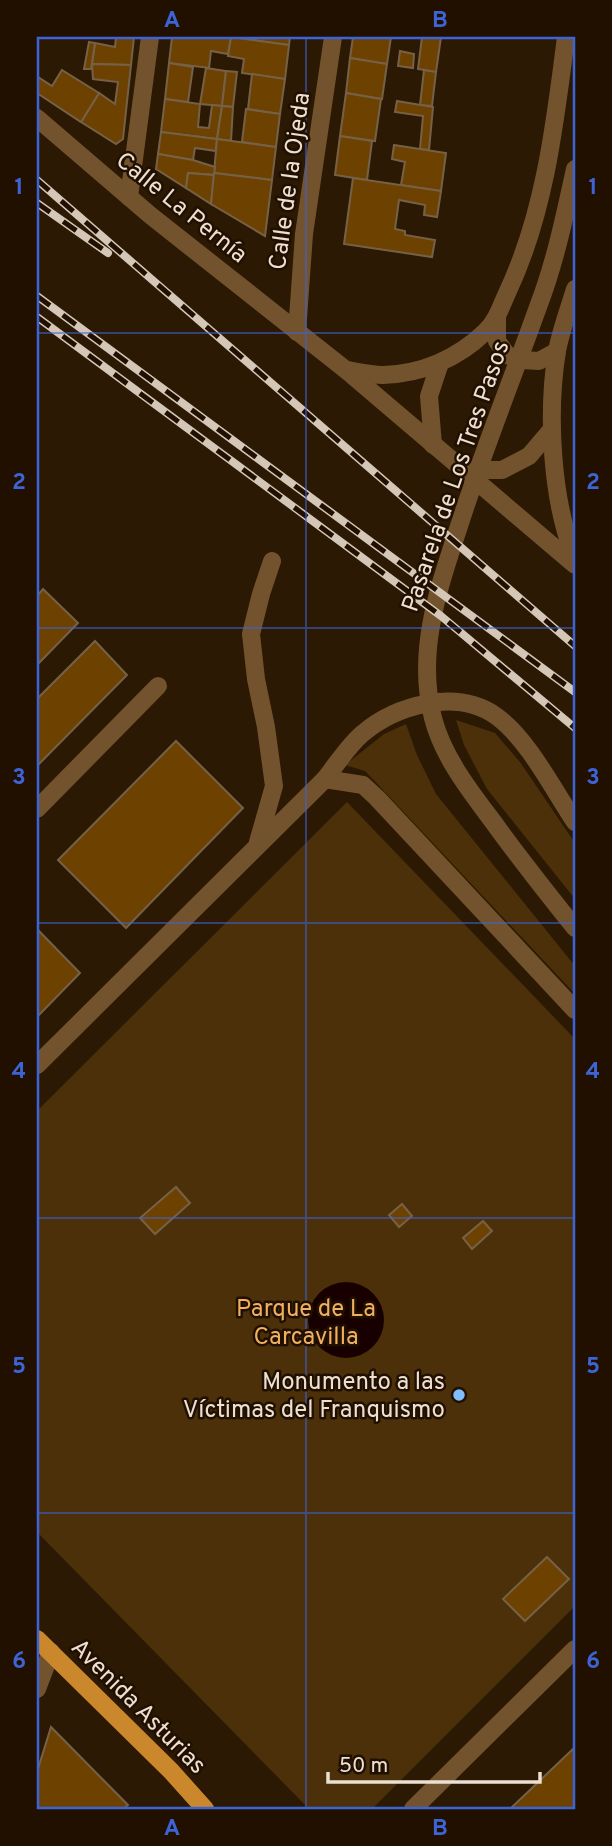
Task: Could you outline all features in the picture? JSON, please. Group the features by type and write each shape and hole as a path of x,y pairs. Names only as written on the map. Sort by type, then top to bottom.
{"main road":[{"name":"Avenida Asturias","path":"37,1639 171,1771 205,1809"}],"street":[{"path":"130,197 150,37"},
{"name":"Calle de la Ojeda","path":"297,332 304,234 333,37"},
{"path":"346,370 382,375 440,363 458,354 485,332 497,317 522,261 532,228 553,135 566,37"},
{"name":"Calle La Pernía","path":"37,118 130,197 346,370 575,565"},
{"name":"Pasarela de Los Tres Pasos","path":"575,169 564,221 539,305 487,440 429,625 427,672 433,718 450,760 528,870 575,928"},
{"path":"575,289 558,351 552,429 557,493 568,541 575,558"},
{"path":"497,317 497,341 507,355 522,360 539,361 558,351"},
{"path":"433,445 429,396 440,363"},
{"path":"463,470 502,470 529,456 552,429"},
{"path":"562,515 575,500"},
{"path":"257,845 274,786 251,634 272,561"},
{"path":"37,809 158,686"},
{"path":"37,1065 325,779 361,735 392,713 430,702 466,704 495,715 522,742 575,822"},
{"path":"325,779 363,785 575,1010"},
{"path":"413,1809 575,1649"},
{"path":"37,1689 51,1652"}],"green space":[{"path":"456,720 495,733 520,762 575,843 575,899 487,789 464,745"},
{"path":"406,724 417,755 436,794 575,966 575,994 365,771 345,765 384,734"},
{"name":"Parque de La Carcavilla","path":"347,802 575,1039 575,1606 372,1809 309,1809 37,1532 37,1111"}],"shaded area":[{"path":"346,1282 360,1285 373,1293 381,1306 384,1320 381,1334 373,1347 360,1355 346,1358 332,1355 319,1347 311,1334 308,1320 311,1306 319,1293 332,1285"}],"building":[{"path":"116,37 134,37 131,65 92,64 95,43 115,47"},
{"path":"172,37 231,37 228,54 211,51 209,68 169,63"},
{"path":"231,37 290,37 289,45"},
{"path":"231,37 289,45 285,79 242,73 244,59 228,56"},
{"path":"353,37 391,37 387,64 350,58"},
{"path":"422,37 441,37 436,72 418,69"},
{"path":"89,42 95,43 91,69 84,69"},
{"path":"400,51 414,54 413,68 398,66"},
{"path":"350,58 387,64 382,99 346,93"},
{"path":"169,63 193,67 188,102 165,99"},
{"path":"92,64 131,65 123,139 116,144 81,122 99,93 115,104 118,82 93,79"},
{"path":"206,68 226,71 222,106 200,104"},
{"path":"62,70 99,93 81,122 37,93 38,77 52,86"},
{"path":"424,70 436,72 432,106 420,105"},
{"path":"226,71 237,72 233,107 222,106"},
{"path":"252,74 285,79 280,114 248,109"},
{"path":"346,93 381,99 375,141 340,136"},
{"path":"165,99 200,104 198,127 209,128 212,105 222,106 217,139 161,132"},
{"path":"397,101 433,107 429,150 420,149 423,116 395,112"},
{"path":"222,106 233,107 231,141 217,139"},
{"path":"246,109 280,114 276,147 242,142"},
{"path":"161,132 217,139 216,151 195,148 193,160 158,154"},
{"path":"340,136 372,141 367,180 335,175"},
{"path":"217,139 276,147 272,180 214,173"},
{"path":"394,145 446,153 441,191 401,185 405,162 392,159"},
{"path":"158,154 215,167 214,175 188,173 186,188 156,169"},
{"path":"188,173 214,175 211,204 186,188"},
{"path":"214,173 272,180 265,236 211,204"},
{"path":"353,178 441,191 437,217 424,215 425,205 399,200 395,229 405,231 405,235 435,240 432,257 344,244"},
{"path":"43,589 78,623 37,665 37,596"},
{"path":"95,641 127,675 37,766 37,699"},
{"path":"176,741 243,808 126,928 58,860"},
{"path":"37,929 80,973 37,1017"},
{"path":"176,1187 190,1203 155,1234 140,1218"},
{"path":"402,1204 412,1216 399,1227 389,1215"},
{"path":"483,1221 492,1231 472,1249 463,1238"},
{"path":"547,1557 569,1579 525,1621 503,1599"},
{"path":"51,1727 128,1805 123,1809 37,1809 37,1772"},
{"path":"575,1747 575,1809 510,1809"}],"railway":[{"path":"37,180 575,646"},
{"path":"37,203 108,253"},
{"path":"37,296 575,692"},
{"path":"37,317 441,616 575,728"}],"place":[{"name":"Monumento a las Víctimas del Franquismo","path":"459,1395"}]}
